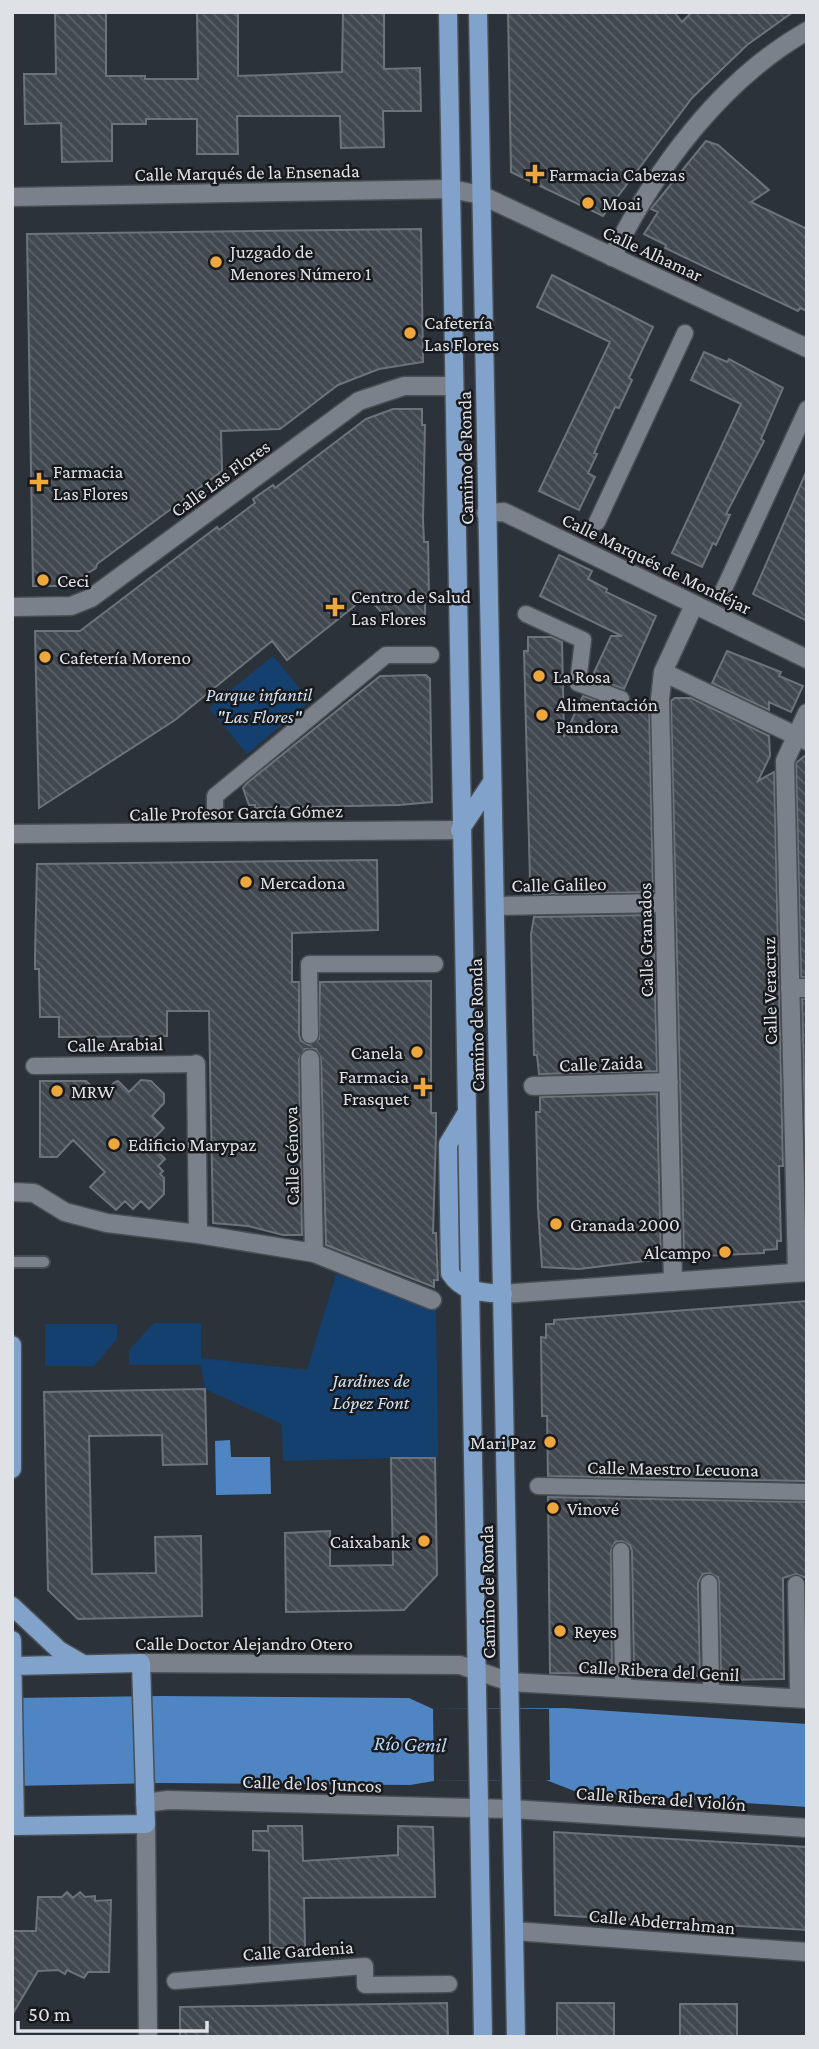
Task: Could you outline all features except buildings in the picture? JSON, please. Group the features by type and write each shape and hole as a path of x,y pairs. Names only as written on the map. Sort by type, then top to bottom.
{"main road":[{"name":"Camino de Ronda","path":"448,12 460,830 483,2037"},
{"name":"Camino de Ronda","path":"478,12 516,2037"},
{"path":"456,514 486,513"},
{"path":"460,830 492,782"},
{"path":"469,1291 503,1294"},
{"path":"12,1345 12,1469"},
{"path":"12,1606 49,1642 83,1664"},
{"path":"12,1640 13,1827 146,1824 141,1663"},
{"name":"Calle Doctor Alejandro Otero","path":"13,1666 141,1663"}],"street":[{"path":"612,257 628,225 690,134 734,86 807,31"},
{"name":"Calle Marqués de la Ensenada","path":"12,197 450,188 481,195"},
{"name":"Calle Alhamar","path":"481,195 807,348"},
{"path":"597,522 685,333"},
{"name":"Calle Las Flores","path":"12,607 71,606 91,598 359,401 404,386 454,386"},
{"path":"723,591 807,409"},
{"name":"Calle Marqués de Mondéjar","path":"486,513 504,512 807,659"},
{"name":"Calle Granados","path":"673,1282 660,699 663,672 694,605"},
{"path":"526,614 583,640 578,683 621,699"},
{"path":"215,811 215,796 386,655 431,656"},
{"path":"663,672 801,739"},
{"name":"Calle Veracruz","path":"802,1272 798,988 785,761 801,739 807,713"},
{"name":"Calle Profesor García Gómez","path":"12,834 460,830"},
{"name":"Calle Galileo","path":"495,906 665,903"},
{"name":"Camino de Ronda","path":"310,1035 309,964 435,964"},
{"name":"Calle Génova","path":"310,1059 314,1253"},
{"path":"196,1064 198,1234"},
{"name":"Calle Arabial","path":"34,1066 196,1064"},
{"name":"Calle Zaida","path":"533,1086 669,1082"},
{"path":"12,1192 34,1193 65,1212 107,1223 198,1234 314,1253 436,1300"},
{"path":"503,1294 802,1272"},
{"name":"Calle Maestro Lecuona","path":"538,1486 807,1492"},
{"name":"Calle Ribera del Genil","path":"621,1551 623,1680"},
{"name":"Calle Ribera del Genil","path":"709,1583 711,1684"},
{"name":"Calle Ribera del Genil","path":"510,1682 802,1693 796,1584"},
{"name":"Calle Doctor Alejandro Otero","path":"141,1663 460,1665 510,1682"},
{"name":"Calle de los Juncos","path":"145,1795 168,1800 512,1809"},
{"name":"Calle Ribera del Violón","path":"512,1809 807,1828"},
{"path":"146,1824 148,2037"},
{"name":"Calle Abderrahman","path":"514,1931 807,1952"},
{"name":"Calle Gardenia","path":"175,1981 365,1966 366,1985 449,1984"}],"lane":[{"path":"12,1262 44,1262"}],"green space":[{"name":"Parque infantil \"Las Flores\"","path":"273,656 310,701 247,754 209,708"},
{"name":"Jardines de López Font","path":"336,1274 436,1309 438,1457 283,1461 282,1424 205,1389 201,1365 129,1365 129,1350 154,1323 201,1323 201,1358 307,1370"},
{"path":"45,1324 117,1324 117,1339 94,1366 45,1366"}],"water":[{"path":"230,1440 231,1457 270,1457 271,1494 216,1495 215,1441"},
{"name":"Río Genil","path":"12,1698 409,1698 433,1709 565,1708 807,1724 807,1807 577,1792 546,1780 434,1781 410,1785 162,1783 12,1786"}],"pier":[{"path":"433,1709 549,1709 550,1780 434,1781"}],"place":[{"name":"Farmacia Cabezas","path":"535,174"},
{"name":"Moai","path":"588,203"},
{"name":"Juzgado de Menores Número 1","path":"216,262"},
{"name":"Cafetería Las Flores","path":"410,333"},
{"name":"Farmacia Las Flores","path":"39,482"},
{"name":"Ceci","path":"43,580"},
{"name":"Centro de Salud Las Flores","path":"335,607"},
{"name":"Cafetería Moreno","path":"45,657"},
{"name":"La Rosa","path":"539,676"},
{"name":"Alimentación Pandora","path":"542,715"},
{"name":"Mercadona","path":"246,882"},
{"name":"Canela","path":"417,1052"},
{"name":"Farmacia Frasquet","path":"423,1087"},
{"name":"MRW","path":"57,1091"},
{"name":"Edificio Marypaz","path":"114,1144"},
{"name":"Granada 2000","path":"556,1224"},
{"name":"Alcampo","path":"725,1252"},
{"name":"Mari Paz","path":"550,1442"},
{"name":"Vinové","path":"553,1508"},
{"name":"Caixabank","path":"424,1541"},
{"name":"Reyes","path":"560,1631"}]}
